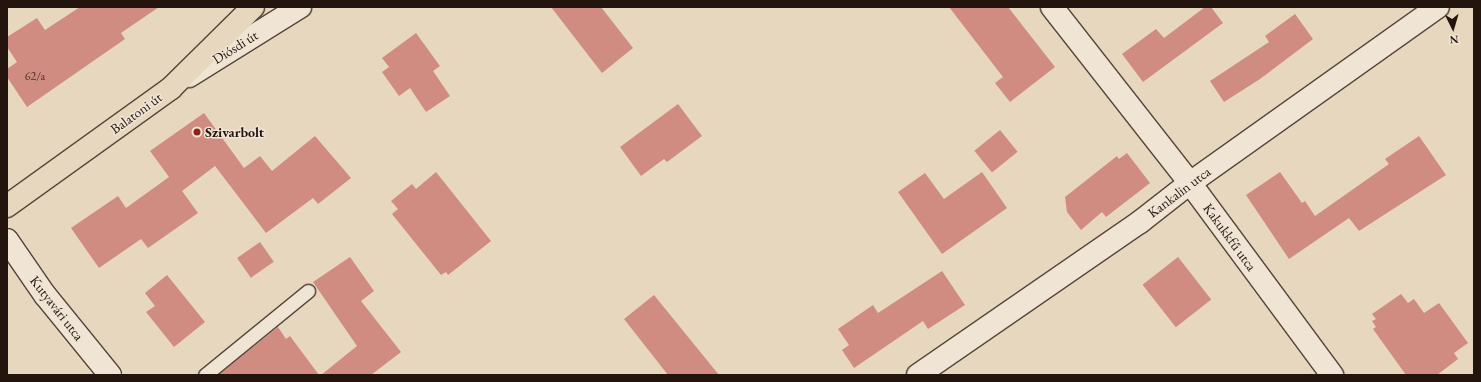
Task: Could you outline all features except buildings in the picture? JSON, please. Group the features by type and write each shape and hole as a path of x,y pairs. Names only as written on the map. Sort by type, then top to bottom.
{"main road":[{"name":"Balatoni út","path":"7,206 171,88 253,7"}],"street":[{"name":"Diósdi út","path":"171,88 300,7"},
{"name":"Kakukkfű utca","path":"1052,7 1190,183 1332,375"},
{"name":"Kankalin utca","path":"918,375 1140,222 1190,183 1438,7"},
{"name":"Kutyavári utca","path":"7,240 45,295 110,375"}],"lane":[{"path":"205,375 308,291"}],"place":[{"name":"Szivarbolt","path":"197,132"}]}
